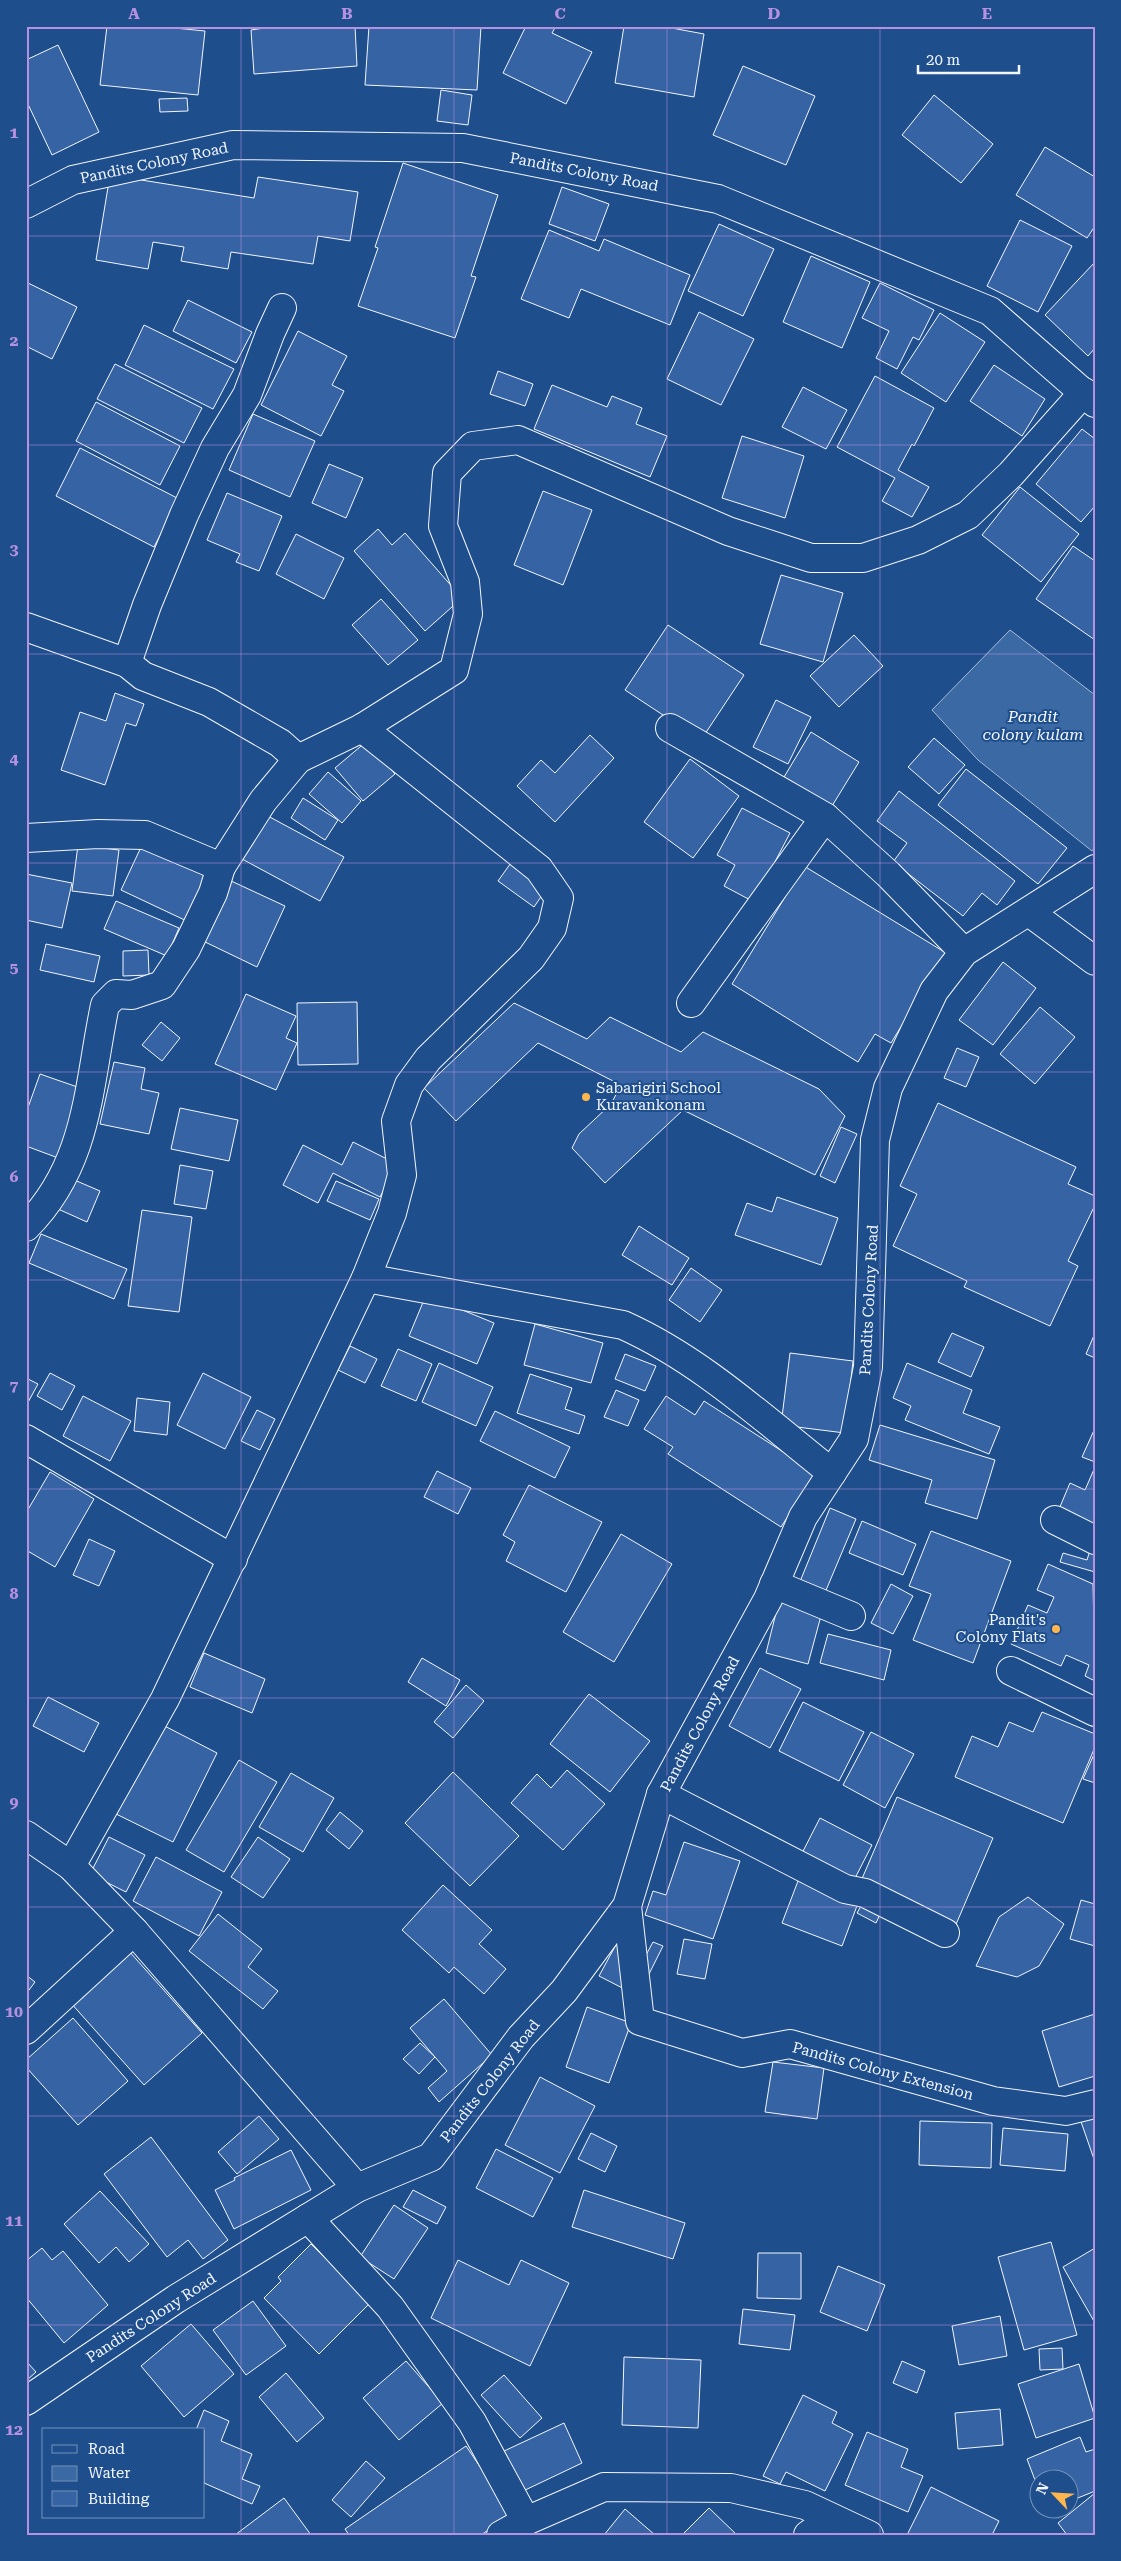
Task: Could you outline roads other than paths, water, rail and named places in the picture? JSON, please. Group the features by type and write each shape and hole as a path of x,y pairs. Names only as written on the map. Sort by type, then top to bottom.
{"street":[{"name":"Pandits Colony Road","path":"26,204 72,180 233,145 463,148 718,199 990,311 1089,398"},
{"path":"128,663 147,605 184,515 215,448 247,395 282,308"},
{"path":"26,1227 39,1214 70,1167 90,1097 105,1005 116,994 132,995 162,985 186,948 213,893 221,867 263,801 298,758 362,728 454,670 468,614 465,582 443,526 447,473 473,446 518,440 728,531 810,558 863,558 918,540 968,515 1089,398"},
{"path":"26,627 128,663 143,676 209,702 280,743 298,758"},
{"path":"71,1866 165,1698 366,1278 392,1214 402,1175 396,1120 409,1085 428,1059 532,958 552,928 559,898 539,870 362,728"},
{"path":"670,728 825,817 888,874 964,952"},
{"path":"691,1003 825,817"},
{"path":"26,838 98,834 144,835 221,867"},
{"name":"Pandits Colony Road","path":"26,2401 176,2299 357,2188 431,2157 521,2037 564,1991 627,1906 661,1794 774,1584 803,1517 854,1439 868,1367 875,1140 886,1097 934,991 964,952 1095,869"},
{"path":"1029,912 1095,960"},
{"path":"366,1278 623,1325 656,1340 690,1360 832,1473"},
{"path":"26,1439 233,1559"},
{"path":"1055,1520 1095,1540"},
{"path":"774,1584 851,1616"},
{"path":"1010,1671 1095,1712"},
{"path":"661,1794 845,1889 866,1893 945,1933"},
{"path":"26,1835 71,1866 134,1931 357,2188"},
{"name":"Pandits Colony Extension","path":"627,1906 640,2021 742,2053 790,2044 993,2101 1066,2111 1095,2104"},
{"path":"26,2030 134,1931"},
{"path":"308,2218 390,2307 472,2422 526,2521"},
{"path":"501,2535 526,2521 604,2487 731,2488 805,2505 869,2535"},
{"path":"808,2535 832,2518"}],"water":[{"name":"Pandit colony kulam","path":"1010,630 1095,695 1095,847 1092,851 978,760 932,710"}],"place":[{"name":"Sabarigiri School Kuravankonam","path":"586,1097"},
{"name":"Pandit's Colony Flats","path":"1056,1629"}]}
